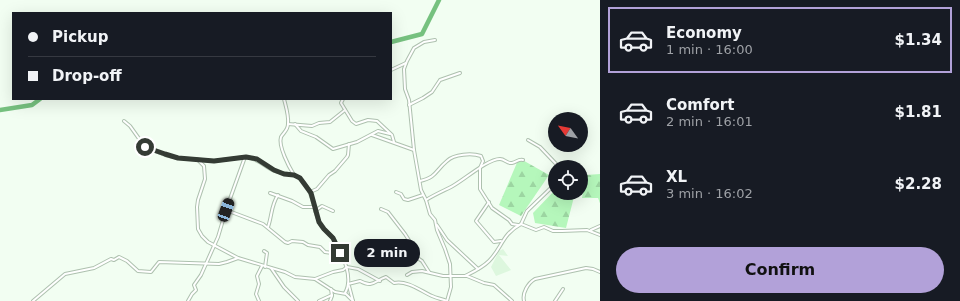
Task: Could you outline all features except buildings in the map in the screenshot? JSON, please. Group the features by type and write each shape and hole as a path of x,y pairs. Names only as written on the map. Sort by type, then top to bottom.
{"street":[{"path":"348,285 360,281 367,285 380,281 386,277 394,283 399,282 415,286 432,296 447,301 451,287 451,266 437,230 435,219 430,212 421,190 414,150 409,105 405,91 404,74 406,63 414,48 424,42 435,40"},
{"path":"392,70 406,63"},
{"path":"409,105 432,92 440,80 460,73"},
{"path":"284,100 288,124 286,131 281,138 281,142 286,162 294,175"},
{"path":"343,100 341,103 352,121 355,123 368,120 376,121 392,135 394,142"},
{"path":"288,124 312,126 319,123 330,122 345,110"},
{"path":"124,121 130,126 145,147 171,156 214,161 246,157 257,159 274,170 300,178 310,192 321,226 333,238 347,267 348,285 353,301"},
{"path":"295,124 301,131 316,137 331,148 337,148 349,144 378,131 390,134"},
{"path":"372,135 414,150"},
{"path":"528,140 540,147 552,160"},
{"path":"310,192 317,189 347,157 349,144"},
{"path":"420,181 428,179 435,174 448,160 474,154 482,156 483,161 480,168 479,188 492,208 509,220 512,224 536,230 544,228 562,232 590,230 600,226"},
{"path":"188,301 192,293 196,290 194,285 215,245 226,210 246,157"},
{"path":"197,159 204,166 205,179 198,200 198,229 202,236 238,258 285,272 295,277 315,279 335,292 345,293 353,301"},
{"path":"426,200 451,187 480,168 500,159 509,163 523,160"},
{"path":"465,276 490,260 502,241 519,225 527,211 548,191"},
{"path":"396,192 402,194 404,199 408,200 423,195"},
{"path":"270,193 278,195 303,207 314,207"},
{"path":"268,227 272,216 272,208 278,195"},
{"path":"489,202 476,221 494,242 502,241"},
{"path":"315,211 322,206 333,211"},
{"path":"226,210 268,227 285,242 303,242 308,245 320,247 325,252 332,253 343,258"},
{"path":"381,210 388,212 412,245 416,257 422,261 429,272"},
{"path":"437,225 447,240 478,269"},
{"path":"590,230 600,235"},
{"path":"259,301 256,294 259,284 257,276 264,266 268,253 264,251"},
{"path":"33,301 65,274 94,268 111,259 114,260 119,257 127,261 137,270 141,271 152,271 159,262 206,264 227,262 238,258"},
{"path":"315,279 347,267 358,269 380,281"},
{"path":"270,268 284,287 298,301"},
{"path":"524,301 523,297 525,291 530,282 535,279 586,268 600,272"},
{"path":"407,275 416,272 429,272 443,276 465,276 494,285 512,301"},
{"path":"345,293 348,285"},
{"path":"330,301 332,295 331,289"},
{"path":"555,301 563,289"},
{"path":"319,301 332,295"}],"shaded area":[{"path":"503,249 508,256 499,255 511,270 496,276 491,267 499,251"}],"green space":[{"path":"519,158 548,174 521,216 499,205"},
{"path":"600,174 600,203 598,198 588,198 588,175"},
{"path":"548,197 548,200 573,200 566,228 535,223 533,213"}],"waterway":[{"path":"392,42 422,34 439,0"},
{"path":"0,110 32,105 39,100"}],"route":[{"path":"145,147 178,158 214,161 250,157 257,159 274,170 284,174 297,176 309,190 319,222 333,238 340,253"}]}
